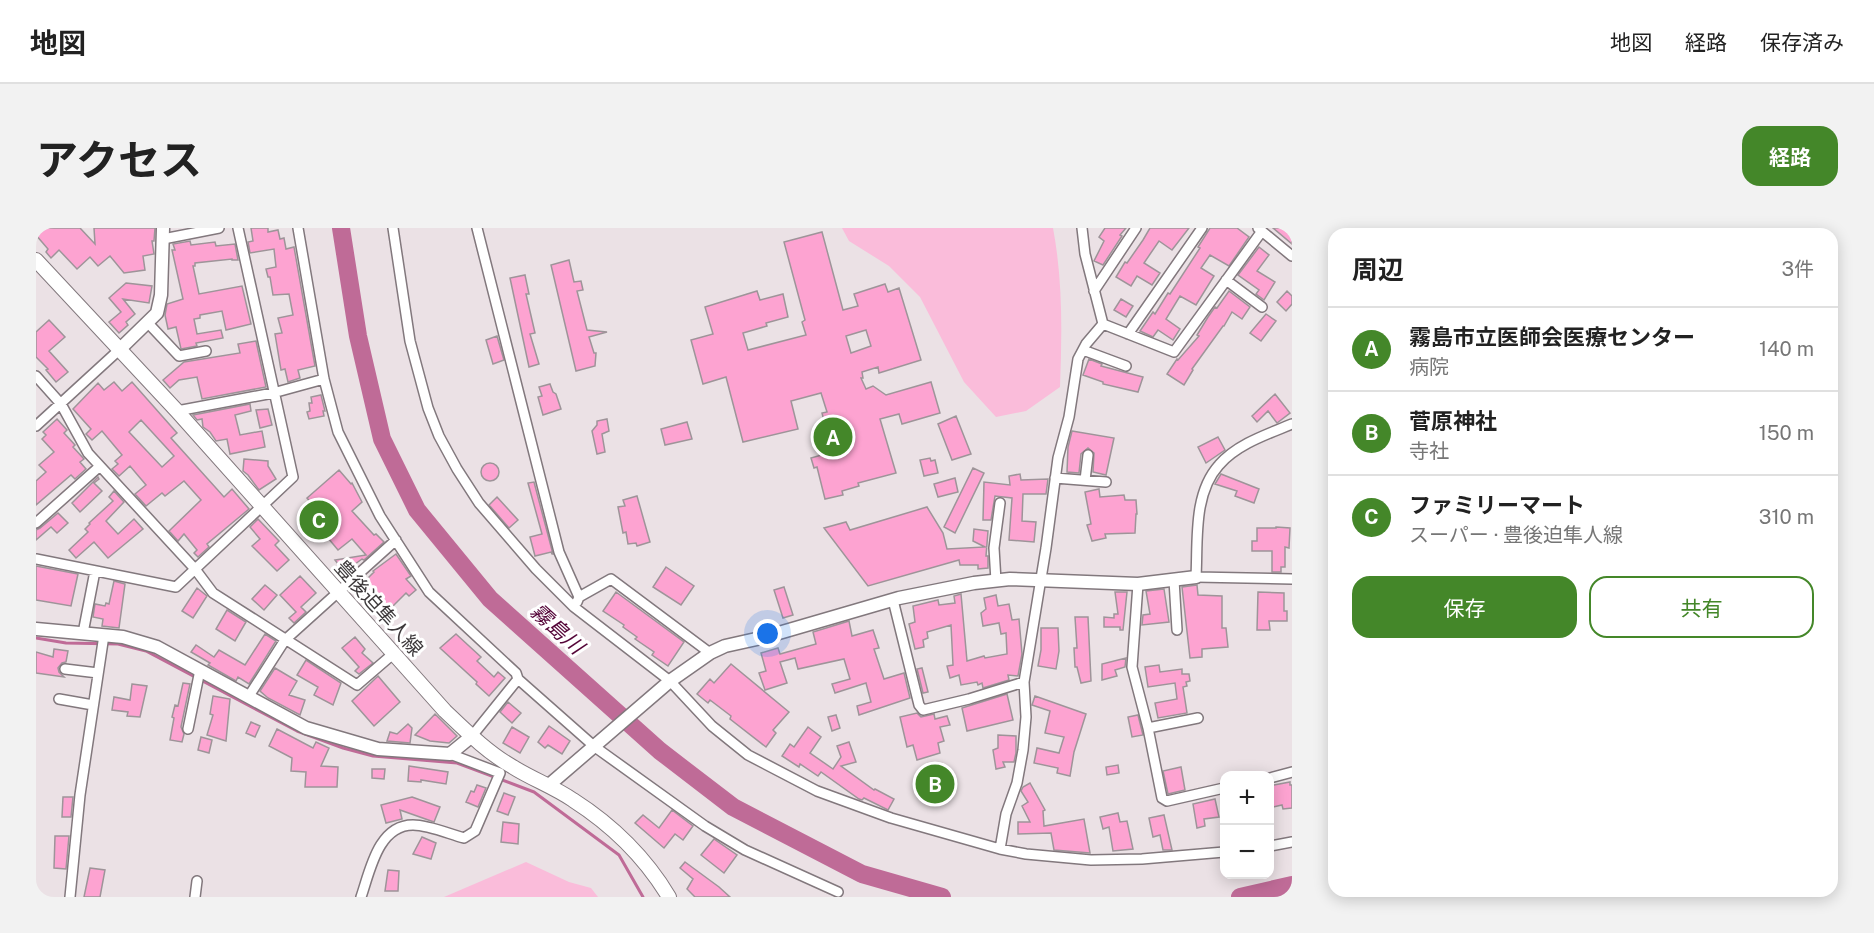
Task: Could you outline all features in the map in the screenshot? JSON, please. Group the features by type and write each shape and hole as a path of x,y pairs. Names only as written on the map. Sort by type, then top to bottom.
{"main road":[{"name":"豊後迫隼人線","path":"36,260 177,411 445,711 472,736 511,766 574,800 614,830 636,851 669,897"}],"street":[{"path":"36,426 157,313 161,295 163,233 219,228"},
{"path":"36,559 176,587 293,477 238,228"},
{"path":"298,228 324,379 338,432 380,516 429,592 516,673 518,679 594,747 715,832 745,850 838,892"},
{"path":"393,228 410,341 428,408 439,436 479,503 536,569 574,607 670,681 712,726 748,755 817,791 891,818 1000,849 1026,854 1090,860 1142,859 1220,852"},
{"path":"477,228 559,552 579,597"},
{"path":"1082,228 1085,254 1103,324"},
{"path":"1094,291 1137,228"},
{"path":"1128,334 1202,228"},
{"path":"1103,324 1174,352 1260,230 1291,254"},
{"path":"1226,280 1262,307"},
{"path":"147,322 179,356 206,351"},
{"path":"1000,849 1006,814 1017,783 1023,750 1026,717 1024,682 1058,458 1069,417 1078,359 1103,324"},
{"path":"1083,350 1126,366"},
{"path":"36,376 61,404 88,453 195,569 213,593 357,685 393,654"},
{"path":"177,411 273,393 324,379"},
{"path":"1196,577 1200,506 1208,483 1219,465 1231,454 1292,424"},
{"path":"1084,480 1088,455"},
{"path":"36,523 100,466"},
{"path":"1055,478 1106,482"},
{"path":"996,581 994,548 1000,503"},
{"path":"249,696 285,640 396,540"},
{"path":"83,633 95,571"},
{"path":"549,785 670,681 710,652 725,646 765,637 893,600 974,583 1040,580 1138,584 1196,577 1292,579"},
{"path":"574,607 579,597 611,579 710,652"},
{"path":"1174,580 1177,630"},
{"path":"1138,584 1132,667 1148,728 1160,793 1167,801 1220,789"},
{"path":"893,600 919,705 923,710 1024,682"},
{"path":"36,629 83,633 103,641 123,637 157,647 306,728 378,749 450,754 500,773 475,831 464,838 415,825 402,827 386,839 377,850 361,897"},
{"path":"70,897 80,795 103,641"},
{"path":"65,669 98,673"},
{"path":"188,729 200,671"},
{"path":"450,754 472,736 518,679"},
{"path":"59,699 93,705"},
{"path":"1148,728 1198,718"},
{"path":"1274,777 1292,772"},
{"path":"1274,845 1292,842"},
{"path":"195,897 197,881"}],"shaded area":[{"path":"842,228 1053,228 1060,288 1060,387 1026,411 996,417 964,382 920,297 889,266 849,241"},
{"path":"526,862 569,882 591,888 598,897 444,897"}],"building":[{"path":"40,228 80,228 95,244 94,228 155,228 154,241 152,241 154,254 143,256 145,270 124,273 110,256 98,266 90,257 77,269 59,250 51,258 46,252 48,249 36,235"},
{"path":"251,228 268,228 268,232 278,230 280,239 284,238 286,249 294,247 315,366 298,370 300,378 288,382 285,369 281,370 275,334 282,333 278,318 293,315 289,294 273,295 266,269 276,267 274,249 250,253 248,242 253,241"},
{"path":"1105,228 1126,228 1103,265 1094,261 1104,241 1099,237"},
{"path":"1150,228 1189,228 1172,250 1159,241 1144,263 1160,273 1152,285 1137,276 1131,286 1116,277"},
{"path":"1210,228 1237,228 1249,237 1229,266 1210,255 1201,268 1214,276 1196,305 1180,296 1166,319 1180,329 1173,340 1158,330 1153,337 1140,331 1153,312 1155,314 1168,293 1170,294 1200,248 1198,247"},
{"path":"1273,228 1292,228 1292,244"},
{"path":"822,232 843,310 858,306 854,294 885,284 888,292 899,288 921,360 879,373 878,367 862,372 863,378 861,378 866,389 873,386 886,395 931,382 940,413 902,424 899,414 880,419 896,473 858,483 859,486 842,491 843,495 825,499 817,467 814,468 811,458 832,452 822,413 827,412 821,393 791,401 798,429 743,442 726,377 703,384 691,340 713,334 705,307 757,291 760,300 783,294 788,317 743,333 748,350 806,335 802,322 805,320 784,242","holes":["866,330 871,346 851,353 846,336"]},
{"path":"190,241 191,245 215,242 216,246 235,244 238,260 195,263 193,266 199,294 242,286 251,324 226,330 222,311 200,315 200,318 194,319 197,334 221,330 223,338 196,343 197,346 181,349 176,327 168,329 165,315 167,304 183,299 172,250 175,250 173,244"},
{"path":"1259,247 1269,255 1257,271 1275,282 1264,300 1256,294 1259,290 1238,275"},
{"path":"569,260 574,282 581,281 583,290 577,291 587,330 607,332 589,337 594,353 596,353 595,366 576,371 551,265"},
{"path":"525,275 529,294 526,294 535,333 530,334 539,364 529,367 510,278"},
{"path":"126,283 152,286 149,303 123,299 135,314 119,333 109,322 121,312 109,298"},
{"path":"1229,291 1250,307 1242,319 1232,312 1192,369 1184,385 1167,374 1177,359 1199,336 1197,335 1208,317"},
{"path":"1287,291 1292,296 1292,304 1286,311 1277,302"},
{"path":"1121,299 1133,306 1126,317 1114,310"},
{"path":"1266,314 1276,321 1261,341 1250,333"},
{"path":"49,320 65,337 49,351 68,372 56,382 46,370 48,369 36,357 36,332"},
{"path":"497,336 504,360 493,364 486,340"},
{"path":"256,341 266,387 202,399 197,377 179,380 170,388 163,380 184,362 240,353 238,344"},
{"path":"1089,359 1102,364 1101,366 1143,377 1138,392 1103,384 1103,382 1083,375"},
{"path":"114,382 122,391 132,382 177,433 171,438 224,497 232,489 249,509 207,544 209,547 198,557 194,553 197,550 184,534 178,541 169,531 201,500 184,481 165,496 162,493 146,506 135,494 146,485 130,466 119,476 112,469 118,464 115,461 122,455 102,431 92,440 86,434 91,429 73,409 98,383 104,390","holes":["141,420 174,456 162,467 129,432"]},
{"path":"550,384 561,409 543,415 538,397 542,396 539,387"},
{"path":"1275,394 1290,413 1277,423 1268,411 1257,422 1252,416"},
{"path":"321,395 324,416 309,419 307,412 310,411 311,397"},
{"path":"250,404 251,411 235,415 240,435 262,431 265,447 230,454 227,439 216,441 203,427 202,419 197,420 193,415"},
{"path":"268,409 272,425 260,428 256,410"},
{"path":"956,416 971,454 952,460 938,424"},
{"path":"57,419 67,430 64,433 75,445 73,447 84,459 80,462 86,469 75,479 71,475 36,505 36,481 46,472 39,465 54,452 42,439 46,435 43,432"},
{"path":"607,419 609,431 602,434 605,452 597,454 592,431 597,421"},
{"path":"687,422 692,439 665,445 661,429"},
{"path":"1072,431 1114,438 1106,475 1093,472 1094,453 1088,448 1081,454 1079,473 1067,472 1068,447"},
{"path":"1218,437 1225,450 1206,463 1198,447"},
{"path":"930,458 931,461 935,460 938,473 924,476 920,460"},
{"path":"244,459 268,461 268,466 276,479 259,490 243,471"},
{"path":"486,463 494,463 499,468 497,479 486,481 481,476 481,468"},
{"path":"973,468 984,473 955,533 944,527"},
{"path":"339,470 352,483 362,502 352,511 374,535 376,534 384,542 364,560 362,559 344,572 335,560 366,555 352,539 338,550 328,538 333,533 317,516 320,513 307,498"},
{"path":"1020,474 1021,480 1048,479 1046,494 1023,494 1022,521 1036,522 1034,542 1009,540 1012,498 995,496 991,520 983,520 984,482 1010,485 1009,476"},
{"path":"1221,474 1259,489 1254,503 1235,496 1237,491 1215,484"},
{"path":"98,477 99,479 94,483 102,491 80,512 72,503"},
{"path":"955,478 958,492 938,497 934,484"},
{"path":"534,482 553,554 551,552 535,556 530,537 542,534 528,483"},
{"path":"1099,489 1100,497 1124,495 1125,500 1136,500 1135,533 1105,534 1106,538 1092,541 1087,525 1091,524 1085,492"},
{"path":"114,491 124,502 106,521 118,534 134,519 143,529 108,558 94,542 76,558 69,550 88,532 85,529 89,523 113,501 109,497"},
{"path":"637,496 650,542 637,546 636,543 628,544 626,532 623,533 618,507 625,506 623,500"},
{"path":"497,497 518,520 509,528 489,505"},
{"path":"927,507 943,533 947,549 985,547 973,541 974,529 988,531 986,556 988,556 988,568 978,569 978,565 960,565 959,560 868,586 824,528 846,522 850,530"},
{"path":"58,513 68,523 57,533 51,527 36,540 36,530"},
{"path":"258,519 279,541 275,545 289,560 277,571 252,546 260,539 250,527"},
{"path":"1257,528 1290,528 1289,548 1285,547 1285,567 1281,567 1281,572 1272,572 1272,551 1252,551 1252,541 1257,541"},
{"path":"396,554 411,576 406,579 416,590 409,596 406,593 389,610 382,603 378,605 360,586 373,571"},
{"path":"36,566 78,574 71,606 36,600"},
{"path":"666,567 694,586 681,605 653,587"},
{"path":"300,576 316,593 301,607 306,612 294,623 289,618 296,612 280,595"},
{"path":"114,581 125,584 119,628 102,626 103,619 93,617 95,604 105,606 106,603 109,604"},
{"path":"265,585 277,595 264,610 252,599"},
{"path":"1197,585 1198,595 1222,596 1222,628 1226,628 1228,647 1202,649 1202,657 1190,658 1182,587"},
{"path":"784,587 793,615 783,618 774,590"},
{"path":"197,588 207,596 193,618 182,611"},
{"path":"1164,589 1169,622 1142,625 1143,615 1150,614 1146,591"},
{"path":"616,592 684,642 668,666 652,655 654,652 635,639 637,637 623,627 624,625 603,611"},
{"path":"1115,592 1127,592 1123,630 1120,630 1120,627 1104,627 1104,617 1114,618 1114,614 1118,614"},
{"path":"1258,592 1284,593 1284,611 1287,611 1287,621 1269,621 1270,630 1257,630"},
{"path":"961,594 967,661 984,656 985,658 1007,654 1006,633 1001,634 999,623 983,626 981,613 986,609 984,598 996,595 998,606 1009,604 1012,620 1019,619 1022,654 1018,676 1008,675 1009,680 983,688 982,683 978,685 977,682 961,685 959,675 950,678 947,666 953,665 951,625 927,632 928,638 923,640 924,647 915,649 909,624 915,622 913,606 938,600 939,605 955,603 954,596"},
{"path":"227,610 246,622 235,641 216,629"},
{"path":"1075,617 1088,617 1091,681 1081,683 1077,667 1075,667 1074,648 1077,648"},
{"path":"849,621 852,636 873,630 879,648 874,649 884,679 904,673 910,698 859,715 857,706 871,702 866,683 835,693 832,684 850,679 844,659 798,669 795,658 780,662 787,683 765,690 759,673 766,671 761,653 778,648 780,654 816,644 813,632"},
{"path":"1041,628 1058,628 1059,651 1056,669 1038,666"},
{"path":"265,634 276,641 249,684 238,677 236,681 191,652 196,645 214,657 219,650 245,665"},
{"path":"456,634 481,657 477,661 494,677 498,672 505,678 489,696 440,648"},
{"path":"355,637 365,649 362,653 373,663 359,674 355,671 359,667 342,648"},
{"path":"54,649 68,651 66,662 58,668 64,677 36,673 36,652 53,657"},
{"path":"1126,658 1125,667 1115,670 1117,676 1102,680 1102,664"},
{"path":"306,660 341,683 333,705 314,695 318,687 297,675"},
{"path":"731,664 789,712 773,730 776,733 766,747 730,719 731,716 710,700 708,703 697,694 710,679 714,683"},
{"path":"1159,665 1160,672 1182,669 1182,674 1189,674 1190,681 1186,682 1187,686 1183,687 1187,713 1158,718 1155,703 1177,699 1175,683 1148,687 1145,667"},
{"path":"275,668 297,681 289,695 305,700 300,715 268,698 260,691"},
{"path":"922,668 928,692 923,693 917,669"},
{"path":"378,676 400,702 374,726 352,701"},
{"path":"183,683 190,684 181,727 184,734 182,742 170,740 174,718 172,717 175,705 178,706"},
{"path":"132,684 147,686 140,717 127,716 128,712 112,710 114,697 130,700"},
{"path":"1007,694 1013,720 967,731 962,708"},
{"path":"213,696 230,699 226,741 207,735 213,715 210,714"},
{"path":"1035,696 1086,714 1074,752 1070,776 1057,773 1058,768 1034,763 1037,748 1059,753 1064,737 1045,733 1050,711 1032,705"},
{"path":"508,702 521,713 512,723 500,712"},
{"path":"917,713 921,717 934,714 935,719 947,716 950,725 940,727 944,741 938,743 940,753 917,760 913,745 907,747 900,717"},
{"path":"435,714 457,736 449,743 430,741 415,735"},
{"path":"836,715 840,728 832,731 828,717"},
{"path":"1138,715 1143,735 1132,737 1128,717"},
{"path":"251,722 260,726 255,737 246,733"},
{"path":"408,724 412,728 410,743 387,741 390,732 397,734"},
{"path":"549,726 570,741 562,754 548,745 545,748 538,742"},
{"path":"512,727 529,737 520,753 503,743"},
{"path":"808,727 821,737 810,753 833,769 841,757 837,746 849,742 856,762 841,766 874,790 894,799 888,810 864,798 859,799 821,772 818,776 782,756 790,744 794,747"},
{"path":"277,729 313,748 316,742 329,748 321,766 338,767 337,787 305,787 306,772 291,771 292,758 269,746"},
{"path":"998,735 1016,736 1016,753 1014,762 1003,762 1005,767 996,769 993,750 998,748"},
{"path":"201,737 212,740 209,753 198,750"},
{"path":"1118,765 1119,773 1107,775 1106,767"},
{"path":"409,766 448,772 446,784 421,780 421,782 408,781"},
{"path":"1181,767 1185,790 1168,794 1163,771"},
{"path":"372,769 385,769 384,779 372,778"},
{"path":"1290,782 1292,808 1283,809 1282,805 1274,807 1274,785"},
{"path":"1030,783 1045,810 1043,811 1044,826 1084,819 1090,853 1054,850 1051,833 1018,834 1018,822 1030,822 1022,806 1028,802 1021,791"},
{"path":"477,785 486,788 478,807 466,802"},
{"path":"504,793 515,797 508,815 497,811"},
{"path":"63,797 73,797 71,817 62,817"},
{"path":"412,797 440,807 434,822 400,810 402,819 386,823 381,805"},
{"path":"1215,799 1219,817 1204,819 1205,826 1197,828 1193,804"},
{"path":"672,810 693,826 683,840 675,834 664,848 635,823 643,815 659,828"},
{"path":"1118,813 1120,822 1127,821 1133,849 1113,851 1109,827 1103,829 1100,817"},
{"path":"1164,815 1172,850 1163,850 1160,835 1153,837 1149,818"},
{"path":"503,822 519,824 518,844 501,842"},
{"path":"55,836 69,836 66,869 54,868"},
{"path":"422,837 436,843 431,859 413,854"},
{"path":"714,839 737,855 724,873 701,855"},
{"path":"685,862 730,897 695,897 687,889 693,879 680,868"},
{"path":"90,868 105,870 100,897 84,897"},
{"path":"388,870 399,871 398,891 385,891"}],"waterway":[{"name":"霧島川","path":"341,228 358,336 382,439 417,510 490,599 660,751 733,807 862,874 942,897"},
{"path":"36,638 66,643 118,644 146,651 297,731 343,748 373,756 457,763 534,792 619,855 643,897"},
{"name":"霧島川","path":"1240,897 1292,885"}],"place":[{"name":"霧島市立医師会医療センター","path":"833,437"},
{"name":"ファミリーマート","path":"319,520"},
{"name":"菅原神社","path":"935,784"}]}
